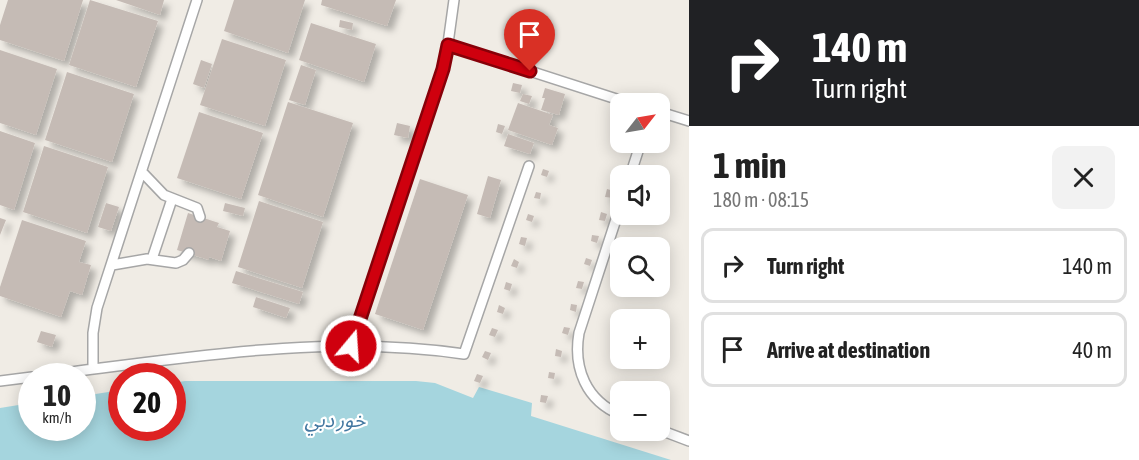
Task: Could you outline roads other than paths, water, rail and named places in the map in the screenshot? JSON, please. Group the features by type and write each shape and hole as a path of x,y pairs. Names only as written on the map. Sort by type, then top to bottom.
{"lane":[{"path":"93,363 94,324 196,0"},
{"path":"351,346 443,69 454,0"},
{"path":"448,45 610,97"},
{"path":"670,115 689,121"},
{"path":"96,369 210,353 351,346 439,350 464,354 529,166"},
{"path":"142,172 161,193 194,206 199,211 200,217"},
{"path":"153,259 172,199"},
{"path":"610,410 603,406 590,391 580,373 577,353 579,333 614,225"},
{"path":"112,265 153,259 176,263 183,260 189,253"},
{"path":"0,381 18,379"},
{"path":"670,434 689,441"}],"water":[{"name":"خور دبي","path":"186,381 416,381 435,383 473,398 479,387 532,403 531,416 671,460 0,460 0,408 18,405 18,441 96,441 96,394 108,392 108,441 186,441"}]}
